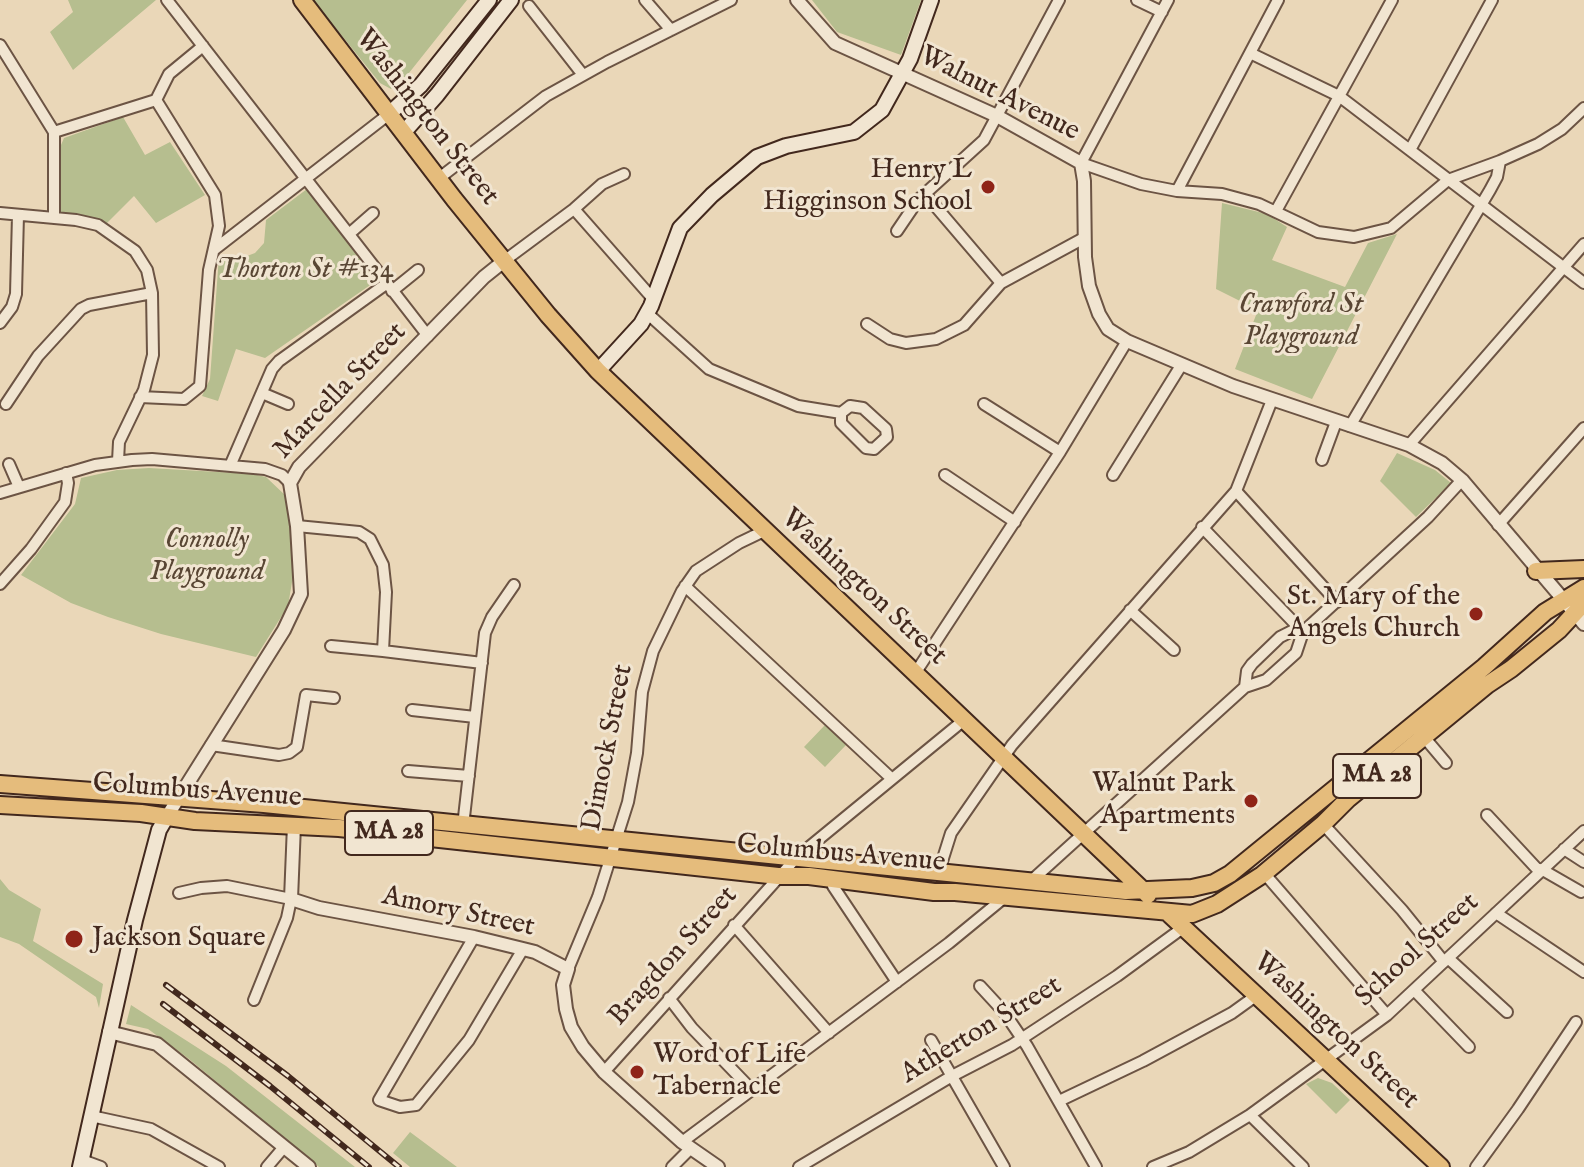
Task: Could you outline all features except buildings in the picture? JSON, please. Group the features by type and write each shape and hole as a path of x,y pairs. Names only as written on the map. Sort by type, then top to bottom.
{"main road":[{"name":"Washington Street","path":"302,0 438,179 598,371 1144,891 1441,1167"},
{"path":"389,114 421,85 489,0"},
{"path":"404,132 511,0"},
{"path":"598,371 641,324 651,307 680,228 712,195 757,157 771,150 861,129 882,110 903,73 931,0"},
{"path":"1536,571 1584,569"},
{"name":"MA 28","path":"1576,610 1584,588"},
{"name":"Columbus Avenue","path":"0,805 294,825 778,876 833,879 934,892 1192,914 1230,897 1264,873 1348,799 1553,634 1576,610"},
{"name":"Columbus Avenue","path":"0,784 179,797 1144,891 1197,887 1228,875 1412,727 1545,612 1576,610"},
{"path":"81,1163 135,920 159,830 166,818"}],"street":[{"path":"167,0 428,336"},
{"path":"645,0 671,30"},
{"path":"438,179 531,105 731,0"},
{"name":"Walnut Avenue","path":"797,0 835,43 997,116 1081,163 1089,286 1108,329 1127,341 1182,364 1272,400 1409,445 1442,463 1462,480 1536,571 1576,610"},
{"path":"897,231 946,172 984,140 1059,0"},
{"path":"1137,0 1162,12"},
{"path":"1168,0 1081,163 1141,184 1177,191 1222,194 1259,204 1318,232 1354,237 1391,228 1448,180 1500,161 1562,129 1584,108"},
{"path":"1177,191 1278,0"},
{"path":"1276,211 1392,0"},
{"path":"1410,150 1492,0"},
{"path":"529,6 583,75"},
{"path":"0,45 54,132 54,218"},
{"path":"54,132 156,100 169,74 203,46"},
{"path":"1250,53 1339,96 1584,283"},
{"path":"140,397 184,399 200,386 209,270 219,214 215,195 156,100"},
{"path":"215,249 389,114"},
{"path":"1350,426 1481,206 1497,177 1500,161"},
{"path":"504,261 602,184 624,174"},
{"path":"925,194 1001,283"},
{"path":"574,209 651,307 709,369 798,406 841,413 850,406 863,408 886,429 887,437 874,449 866,448 841,423 841,413"},
{"path":"0,213 98,225 135,251 147,270 152,293 153,355 150,372 119,442 118,461"},
{"path":"349,234 373,213"},
{"path":"0,323 12,307 16,294 18,215"},
{"path":"867,324 890,339 906,343 936,339 964,325 1001,283 1084,238"},
{"path":"1409,445 1584,244"},
{"name":"Marcella Street","path":"0,493 118,461 152,459 265,469 282,475 290,483 299,467 484,277 504,261"},
{"path":"230,466 272,369 279,361 418,270"},
{"path":"6,404 38,356 81,309 152,293"},
{"path":"916,672 1060,452 1127,341"},
{"path":"1113,475 1182,364"},
{"path":"262,393 288,404"},
{"path":"939,871 951,833 1003,757 1236,491 1272,400"},
{"path":"984,404 1060,452"},
{"path":"1322,460 1336,422"},
{"path":"1498,525 1584,428"},
{"path":"9,464 19,487"},
{"path":"0,584 31,549 65,502 66,473"},
{"path":"945,475 1015,522"},
{"path":"1031,881 1245,687 1266,680 1296,653 1303,632 1428,517 1462,480"},
{"path":"166,818 284,630 301,594 297,526 290,483"},
{"path":"1236,491 1337,602"},
{"path":"297,526 359,532 370,539 383,565 386,592 383,651"},
{"path":"1202,527 1303,632"},
{"name":"Dimock Street","path":"568,969 585,931 617,839 632,784 645,679 653,651 685,586 705,564 764,531"},
{"path":"463,826 485,633 514,585"},
{"path":"685,586 891,778"},
{"path":"1130,610 1174,650"},
{"path":"1245,687 1247,671 1270,646 1290,631 1303,632"},
{"path":"331,646 482,663"},
{"path":"211,745 279,755 289,753 297,747 306,695 334,698"},
{"path":"412,710 475,717"},
{"name":"Bragdon Street","path":"604,1072 797,857 964,720"},
{"path":"1424,737 1446,763"},
{"path":"408,771 469,776"},
{"path":"1487,815 1540,870 1581,892"},
{"path":"1323,824 1446,960 1507,1012"},
{"path":"254,1000 287,918 291,899 294,825"},
{"name":"School Street","path":"1153,1167 1189,1152 1250,1115 1387,1015 1584,831"},
{"path":"1564,849 1584,862"},
{"path":"1264,873 1387,1015"},
{"path":"833,879 833,886 897,982"},
{"path":"179,893 227,886 291,899"},
{"path":"672,1167 686,1146 752,1090 1006,897"},
{"name":"Amory Street","path":"291,899 358,917 474,937 523,949 568,969"},
{"path":"1496,913 1584,972"},
{"path":"734,925 829,1033"},
{"name":"Atherton Street","path":"799,1167 952,1076 1021,1039 1117,976 1184,927"},
{"path":"474,937 379,1100 400,1107 416,1105 469,1040 523,949"},
{"path":"568,969 563,985 571,1027 583,1047 604,1072 686,1146 718,1167"},
{"path":"980,986 1004,1012 1096,1167"},
{"path":"1414,990 1469,1047"},
{"path":"1059,1101 1143,1061 1232,1013 1257,995"},
{"path":"669,998 692,1028 752,1090"},
{"path":"1476,1167 1526,1099 1576,1022"},
{"path":"109,1032 157,1044 309,1167"},
{"path":"931,1040 1004,1167"},
{"path":"1250,1115 1303,1167"},
{"path":"91,1116 151,1129 219,1167"},
{"path":"267,1167 284,1147"},
{"path":"81,1163 101,1167"}],"green space":[{"path":"68,0 156,0 73,70 50,32 73,12"},
{"path":"313,0 467,0 401,83 391,89 380,83"},
{"path":"812,0 921,0 901,55 837,32"},
{"path":"123,117 145,155 170,142 205,195 156,223 134,196 105,225 84,216 59,213 61,145 64,138"},
{"name":"Thorton St #134","path":"307,189 376,281 265,358 236,349 218,401 202,396 210,379 219,256 239,259 255,253 264,243 266,220"},
{"name":"Crawford St Playground","path":"1222,203 1267,214 1287,227 1272,260 1345,287 1368,243 1397,234 1312,399 1235,369 1258,310 1216,289"},
{"path":"1397,453 1435,470 1451,483 1416,517 1380,481"},
{"name":"Connolly Playground","path":"149,468 253,474 266,477 286,496 294,528 294,570 288,606 256,657 161,634 108,617 71,603 21,575 75,504 81,478 117,470"},
{"path":"825,725 846,745 825,767 804,747"},
{"path":"0,879 9,890 41,909 33,941 103,984 99,1008 96,997 19,944 0,937"},
{"path":"131,1005 226,1066 355,1167 319,1167 189,1059 148,1029 126,1024"},
{"path":"1318,1078 1332,1083 1350,1100 1336,1114 1306,1084"},
{"path":"410,1132 457,1167 410,1167 393,1153"}],"railway":[{"path":"166,985 288,1076 399,1167"},
{"path":"163,1004 369,1167"}],"place":[{"name":"Henry L Higginson School","path":"988,187"},
{"name":"St. Mary of the Angels Church","path":"1476,614"},
{"name":"Walnut Park Apartments","path":"1251,801"},
{"name":"Jackson Square","path":"74,939"},
{"name":"Word of Life Tabernacle","path":"637,1072"}]}
